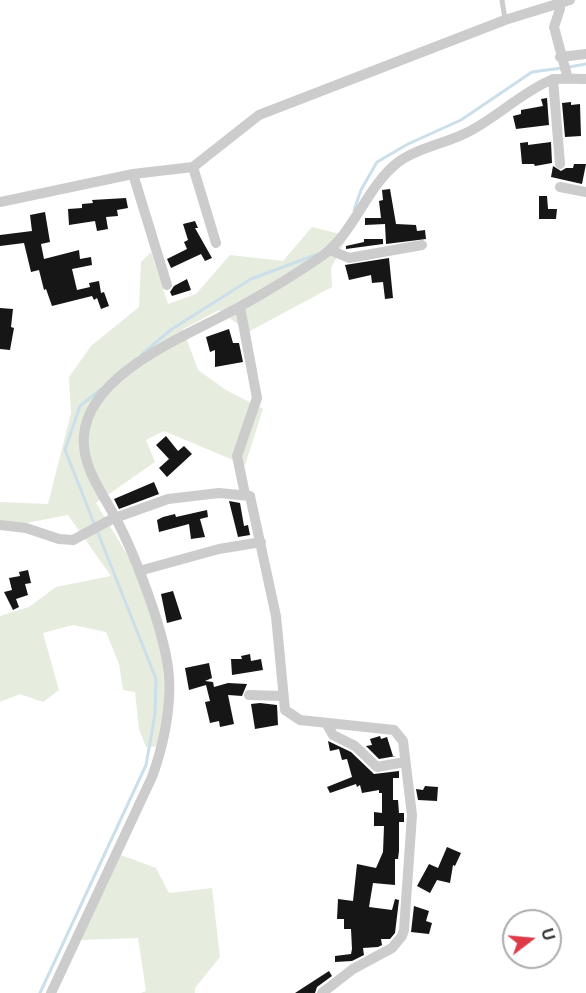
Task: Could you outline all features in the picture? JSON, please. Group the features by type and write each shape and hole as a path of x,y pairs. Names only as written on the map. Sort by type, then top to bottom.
{"street":[{"path":"0,202 133,174 192,167 260,115 505,20 563,1"},
{"path":"563,1 554,27 567,77"},
{"path":"561,58 586,54"},
{"path":"51,993 152,777 161,749 169,677 140,571 99,491 85,453 86,423 93,408 119,377 158,348 240,307 330,250 378,183 398,163 467,133 553,79 567,77 586,79"},
{"path":"553,79 560,164"},
{"path":"192,167 216,243"},
{"path":"133,174 167,285"},
{"path":"560,187 586,192"},
{"path":"330,250 349,258 422,245"},
{"path":"240,307 256,398 237,456 245,494 252,501 276,616 285,710 294,718 394,730 403,741 411,816 408,893 402,936 392,948 353,969 322,993"},
{"path":"0,525 26,528 73,540 114,519 168,499 219,493 245,494"},
{"path":"140,571 219,549 261,542"},
{"path":"249,695 282,696"},
{"path":"326,723 333,735 355,746 377,767 405,762"}],"lane":[{"path":"502,0 505,20"}],"shaded area":[{"path":"312,227 348,236 331,268 332,287 248,332 219,310 183,329 198,370 226,390 263,409 245,465 164,431 146,440 155,462 96,503 151,594 163,667 167,746 146,747 139,729 135,692 123,690 119,664 106,632 73,625 43,633 59,690 43,702 20,694 0,702 0,616 29,607 56,587 111,576 68,515 0,528 0,502 48,504 71,413 69,377 91,346 139,307 141,262 151,252 168,304 196,294 230,255 283,261"},
{"path":"121,855 156,868 169,893 212,888 220,957 195,988 195,993 141,993 146,991 138,938 80,940"}],"building":[{"path":"547,98 549,125 516,129 513,116 521,114 521,110 543,106 541,99"},
{"path":"571,102 571,105 580,104 581,136 565,137 562,103"},
{"path":"528,142 528,145 551,142 552,163 535,166 534,164 522,164 520,143"},
{"path":"574,164 586,164 582,184 551,177 553,166 561,171 573,168"},
{"path":"390,189 396,224 416,225 417,231 425,230 426,239 386,244 385,224 365,225 365,218 381,218 379,201 383,200 382,190"},
{"path":"539,196 547,196 548,209 557,209 556,219 539,219"},
{"path":"126,198 128,208 117,210 118,216 106,217 108,229 97,231 95,221 69,225 68,209 82,208 82,204 93,203 92,200"},
{"path":"45,212 50,242 41,244 44,259 79,250 80,259 91,257 92,265 72,269 77,290 90,287 89,283 99,281 101,293 104,292 109,306 101,309 97,298 94,300 92,296 52,306 46,289 44,290 39,270 31,272 24,243 0,246 0,235 32,231 30,215"},
{"path":"195,221 198,228 195,228 212,258 205,261 201,254 171,268 167,259 187,249 184,242 188,240 183,224"},
{"path":"364,239 383,239 383,244 346,249 346,246 364,242"},
{"path":"389,258 393,298 385,299 383,282 372,283 371,275 349,280 345,265"},
{"path":"187,279 191,290 172,296 170,292 174,286"},
{"path":"0,308 13,309 11,327 14,328 10,350 0,349"},
{"path":"229,329 233,343 239,343 243,362 215,367 215,350 210,352 206,337"},
{"path":"166,436 178,451 184,446 192,454 167,477 159,468 169,459 156,445"},
{"path":"154,482 159,494 119,509 114,499"},
{"path":"229,501 240,503 244,526 248,525 250,535 238,537"},
{"path":"207,510 208,517 200,519 205,537 191,539 189,524 159,532 157,520 163,517 175,514 176,517"},
{"path":"28,570 31,583 25,584 28,595 16,599 19,607 13,610 4,592 12,590 9,578 20,576 19,572"},
{"path":"173,591 182,619 167,623 161,594"},
{"path":"250,654 251,661 261,659 263,670 232,675 231,659 242,659 241,656"},
{"path":"209,663 212,678 205,681 213,682 214,687 228,683 247,684 242,696 228,695 234,724 220,727 219,721 210,723 205,702 210,701 206,685 189,690 185,668"},
{"path":"251,704 277,705 278,725 255,729"},
{"path":"380,736 381,739 387,737 393,756 396,756 379,759 366,746 372,745 370,739"},
{"path":"328,741 351,752 374,774 399,771 399,778 393,778 393,800 398,800 399,813 404,813 404,822 399,822 399,851 398,859 395,859 395,885 373,883 369,907 392,910 395,899 399,900 395,933 390,939 381,939 382,945 378,947 363,948 364,955 352,961 335,962 335,956 351,954 352,949 351,929 344,929 344,919 337,919 338,899 353,901 357,864 376,868 383,852 384,826 374,826 374,812 382,813 382,793 379,793 379,790 362,793 360,785 357,787 356,784 330,793 327,787 352,777 347,759 342,760 339,749 330,751"},
{"path":"425,786 438,787 437,801 418,800 416,789 423,790"},
{"path":"447,847 461,853 455,866 453,865 450,883 437,880 430,893 417,886 429,864 438,868"},
{"path":"414,906 429,911 426,921 432,923 429,934 411,932"},
{"path":"329,971 332,976 317,987 315,993 295,993"}],"waterway":[{"path":"569,67 586,64"},
{"path":"354,210 361,190 377,162 408,144 461,120 532,72 562,68"},
{"path":"142,354 172,329 251,279 318,254"},
{"path":"40,993 146,765 155,714 156,679 65,450 80,406 101,389"}]}
